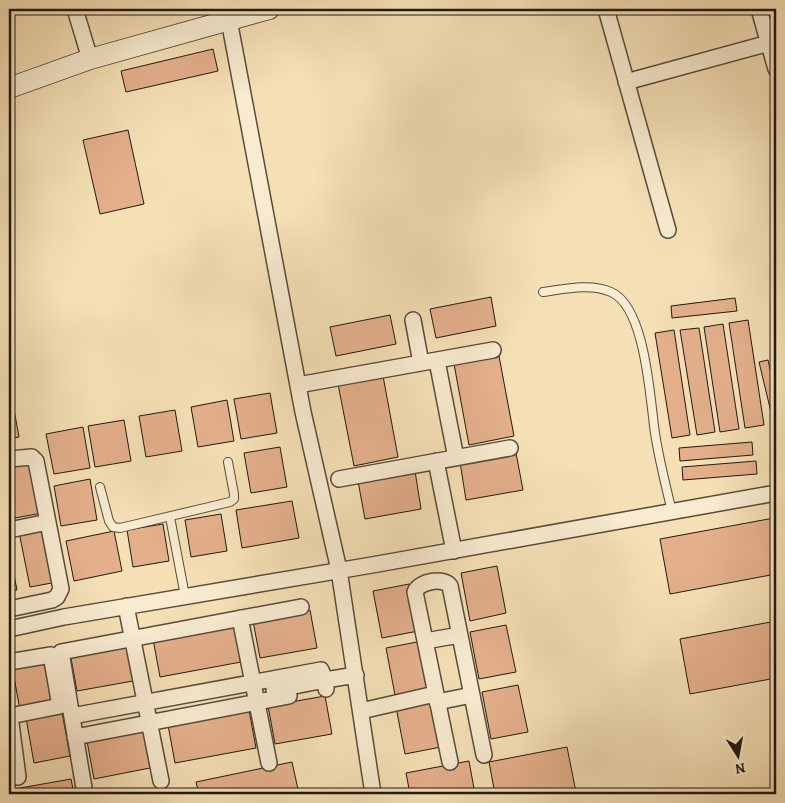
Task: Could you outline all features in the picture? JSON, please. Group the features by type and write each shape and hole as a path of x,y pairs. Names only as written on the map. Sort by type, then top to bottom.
{"street":[{"path":"75,9 90,59"},
{"path":"9,88 90,59 219,17 269,9"},
{"path":"606,9 668,230"},
{"path":"759,9 776,69"},
{"path":"219,17 339,570 373,794"},
{"path":"626,82 769,43"},
{"path":"413,320 421,364"},
{"path":"298,385 493,350"},
{"path":"437,360 456,458"},
{"path":"339,479 510,448"},
{"path":"9,460 28,456 35,458 61,589 60,594 52,600 9,609"},
{"path":"436,462 454,551"},
{"path":"9,629 126,606 426,556 776,493"},
{"path":"9,530 48,522"},
{"path":"426,556 432,582"},
{"path":"450,762 415,592 420,585 432,582 444,581 448,582 450,586 484,756"},
{"path":"126,606 161,781"},
{"path":"84,794 61,652 301,606"},
{"path":"240,618 269,763"},
{"path":"425,641 460,635"},
{"path":"9,662 51,655 60,706 9,716 18,777"},
{"path":"72,716 321,670 325,680 326,690 75,737"},
{"path":"274,690 356,675"},
{"path":"360,711 436,698 472,695"}],"lane":[{"path":"543,292 597,287 613,292 629,308 640,338 651,390 657,442 672,512"},
{"path":"100,487 109,521 113,527 120,528 224,505 234,499 228,462"},
{"path":"170,517 185,596"}],"building":[{"path":"213,49 218,71 126,92 121,71"},
{"path":"128,130 144,204 100,214 83,140"},
{"path":"491,297 496,326 436,338 430,309"},
{"path":"735,298 737,311 672,318 671,306"},
{"path":"390,315 396,344 336,356 330,327"},
{"path":"748,320 764,425 745,428 729,323"},
{"path":"723,324 739,429 720,432 704,327"},
{"path":"699,328 715,432 697,435 680,330"},
{"path":"674,330 690,435 672,438 655,333"},
{"path":"499,356 514,436 469,445 454,364"},
{"path":"768,360 776,395 776,433 759,362"},
{"path":"383,376 398,457 354,466 338,384"},
{"path":"9,382 19,437 9,439"},
{"path":"270,393 277,433 241,439 234,399"},
{"path":"227,400 234,441 198,447 191,407"},
{"path":"175,410 182,451 146,457 139,416"},
{"path":"124,420 131,461 95,467 88,426"},
{"path":"83,427 90,468 54,474 46,434"},
{"path":"752,442 753,455 680,461 679,448"},
{"path":"280,447 287,487 251,493 244,453"},
{"path":"516,453 523,490 466,500 460,462"},
{"path":"32,458 42,513 15,518 9,485 9,462"},
{"path":"756,461 757,474 683,480 682,467"},
{"path":"415,471 421,509 365,519 358,481"},
{"path":"90,479 97,520 61,526 54,486"},
{"path":"292,501 299,538 242,548 236,510"},
{"path":"221,514 227,551 191,557 185,520"},
{"path":"774,518 776,574 670,594 660,539"},
{"path":"163,524 169,561 133,567 127,530"},
{"path":"46,527 57,582 30,587 19,532"},
{"path":"114,531 122,571 74,581 66,541"},
{"path":"9,550 17,590 9,591"},
{"path":"497,566 506,613 470,621 461,573"},
{"path":"409,584 418,631 382,638 373,591"},
{"path":"310,610 317,648 260,658 253,621"},
{"path":"776,621 776,678 690,694 680,639"},
{"path":"234,624 241,662 160,677 153,639"},
{"path":"506,625 516,672 479,679 470,632"},
{"path":"422,641 431,688 395,695 386,648"},
{"path":"127,643 133,681 77,691 70,653"},
{"path":"47,659 55,704 20,710 12,666"},
{"path":"518,685 528,732 491,739 482,692"},
{"path":"325,696 332,734 275,744 268,706"},
{"path":"432,700 441,747 405,754 396,707"},
{"path":"249,710 256,748 175,763 168,725"},
{"path":"62,712 70,756 34,763 26,718"},
{"path":"144,731 150,768 94,779 87,741"},
{"path":"567,747 576,792 565,794 495,794 489,762"},
{"path":"469,761 475,794 410,794 406,773"},
{"path":"292,762 299,794 274,794 273,789 250,794 199,794 196,782"},
{"path":"71,779 74,794 9,794 9,790"}]}
